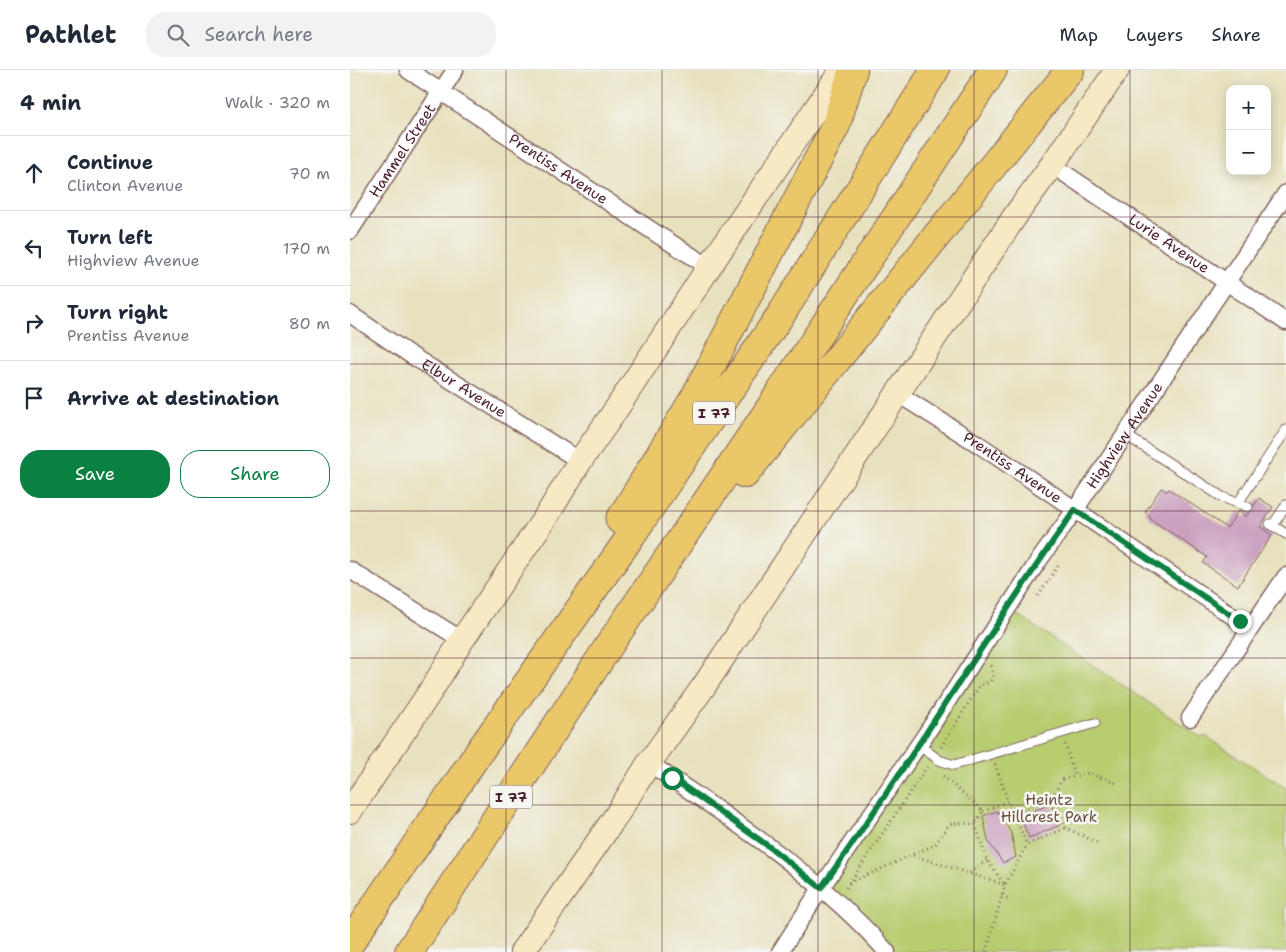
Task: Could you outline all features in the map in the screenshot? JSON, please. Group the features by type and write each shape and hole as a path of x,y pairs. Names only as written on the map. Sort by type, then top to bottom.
{"highway":[{"path":"481,749 695,397 836,125 853,70"},
{"name":"I 77","path":"350,943 481,749 624,546 782,313 935,70"},
{"name":"I 77","path":"410,952 612,641 768,411 993,70"},
{"path":"612,641 1070,70"}],"main road":[{"path":"350,812 462,640 544,520 580,461 842,70"},
{"path":"522,952 704,686 1015,216 1117,70"}],"street":[{"name":"Prentiss Avenue","path":"408,70 709,267"},
{"name":"Hammel Street","path":"350,231 455,70"},
{"name":"Lurie Avenue","path":"1052,165 1286,322"},
{"name":"Highview Avenue","path":"780,952 821,888 919,745 1032,570 1075,510 1286,193"},
{"name":"Elbur Avenue","path":"350,314 408,354 580,461"},
{"name":"Prentiss Avenue","path":"898,394 982,446 1250,628"},
{"path":"350,570 462,640"},
{"path":"1190,718 1286,576"},
{"path":"650,763 771,848 821,888 872,935 887,952"}],"lane":[{"path":"1238,503 1286,430"},
{"path":"1124,434 1222,497 1248,507"},
{"path":"1286,505 1272,524 1286,534"},
{"path":"919,745 935,756 954,765 1095,723"}],"path":[{"path":"1035,600 1063,558"},
{"path":"842,893 935,756 980,685 990,682 993,676 991,666 997,658"},
{"path":"1062,733 1075,776"},
{"path":"992,754 1008,801 1027,844"},
{"path":"928,766 935,770"},
{"path":"1014,814 1052,798 1062,780 1075,776 1088,773 1116,783"},
{"path":"941,775 983,811"},
{"path":"1052,798 1066,828 1098,843"},
{"path":"975,824 983,811 1008,801"},
{"path":"849,884 935,845 952,823 975,824"},
{"path":"975,824 987,860 1005,885"},
{"path":"986,952 1005,885 1027,844 1066,828"},
{"path":"912,855 1005,885"},
{"path":"970,874 987,860"},
{"path":"1002,895 1010,900"}],"green space":[{"name":"Heintz Hillcrest Park","path":"1007,608 1199,736 1207,737 1286,788 1286,952 887,952 821,888"}],"building":[{"path":"1161,488 1167,491 1169,489 1227,528 1238,511 1246,517 1259,498 1273,507 1260,527 1272,535 1238,586 1203,563 1207,557 1149,518 1150,516 1145,512"},
{"path":"1051,804 1060,825 1029,838 1020,816"},
{"path":"997,811 1011,833 1016,857 1003,863 988,841 983,816"}],"route":[{"path":"672,778 771,848 821,888 860,834 1037,563 1075,510 1240,621"}]}
